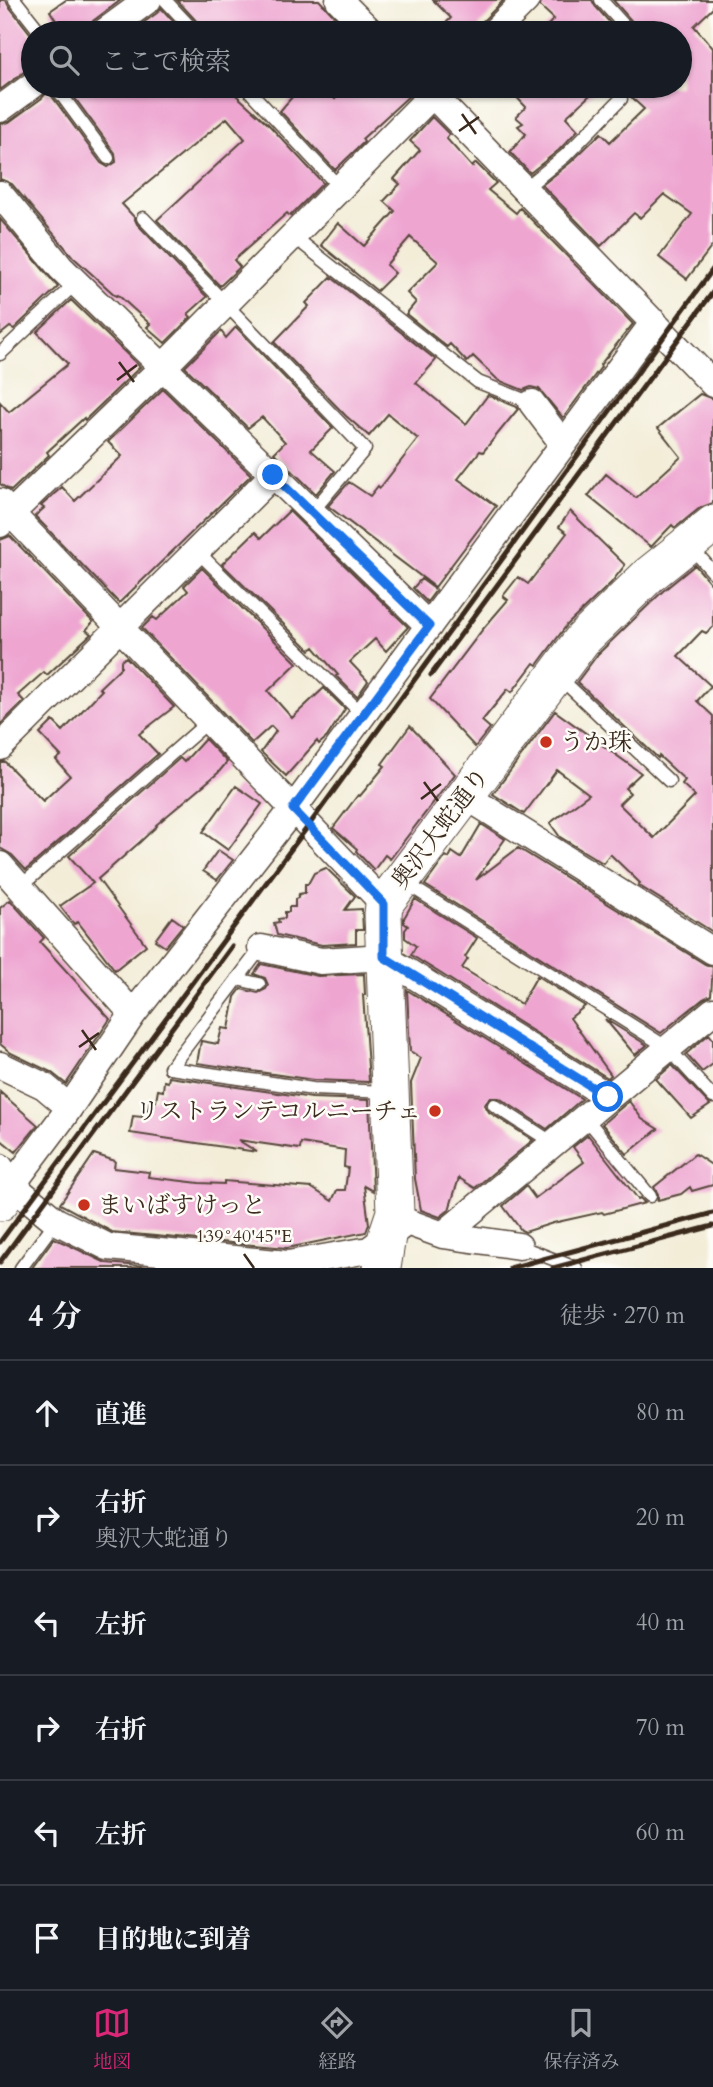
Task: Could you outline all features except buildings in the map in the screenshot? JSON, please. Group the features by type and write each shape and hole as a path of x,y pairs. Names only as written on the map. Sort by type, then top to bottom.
{"street":[{"path":"119,21 148,0"},
{"path":"339,0 360,21"},
{"path":"505,21 526,0"},
{"path":"0,109 21,94"},
{"path":"392,892 293,809 120,628 4,513 163,367 341,189 424,98"},
{"path":"440,98 524,189 713,384"},
{"path":"0,194 39,243 76,283 429,626"},
{"path":"519,1245 443,1235 407,1222 387,1241 369,1250 288,1264 108,1247 56,1221 4,1185 69,1107 133,1014 293,809 654,322"},
{"path":"532,403 563,444"},
{"path":"0,747 273,475"},
{"name":"奥沢大蛇通り","path":"387,1241 395,1212 384,957 392,892 582,640 649,575 701,534"},
{"path":"464,795 713,951"},
{"path":"5,879 133,1014"},
{"path":"261,948 321,961 384,957 608,1097"},
{"path":"443,1235 713,1011"},
{"path":"0,1065 44,1086 69,1107"}],"lane":[{"path":"15,0 32,21"},
{"path":"165,0 185,21"},
{"path":"601,0 620,21"},
{"path":"64,98 108,158"},
{"path":"256,98 341,189"},
{"path":"524,189 565,156 621,99"},
{"path":"143,218 365,449 312,512"},
{"path":"293,236 478,382 532,403"},
{"path":"0,354 76,283"},
{"path":"701,534 713,572"},
{"path":"197,551 363,715"},
{"path":"556,674 669,781"},
{"path":"5,879 29,879 209,720"},
{"path":"392,892 668,1048 713,1097"},
{"path":"261,948 170,1069 313,1089 390,1092"},
{"path":"237,979 259,984"},
{"path":"494,1105 554,1143"},
{"path":"585,1117 650,1196"},
{"path":"21,1268 56,1221"},
{"path":"519,1245 576,1268"}],"railway":[{"path":"0,1242 309,825 713,269"},
{"path":"431,675 713,292"},
{"path":"0,1262 232,946"},
{"path":"510,1268 713,1213"},
{"path":"553,1268 713,1226"}],"place":[{"name":"うか珠","path":"546,742"},
{"name":"リストランテコルニーチェ","path":"435,1111"},
{"name":"まいばすけっと","path":"84,1205"}],"route":[{"path":"273,475 429,626 293,809 384,904 384,957 608,1097"}]}
